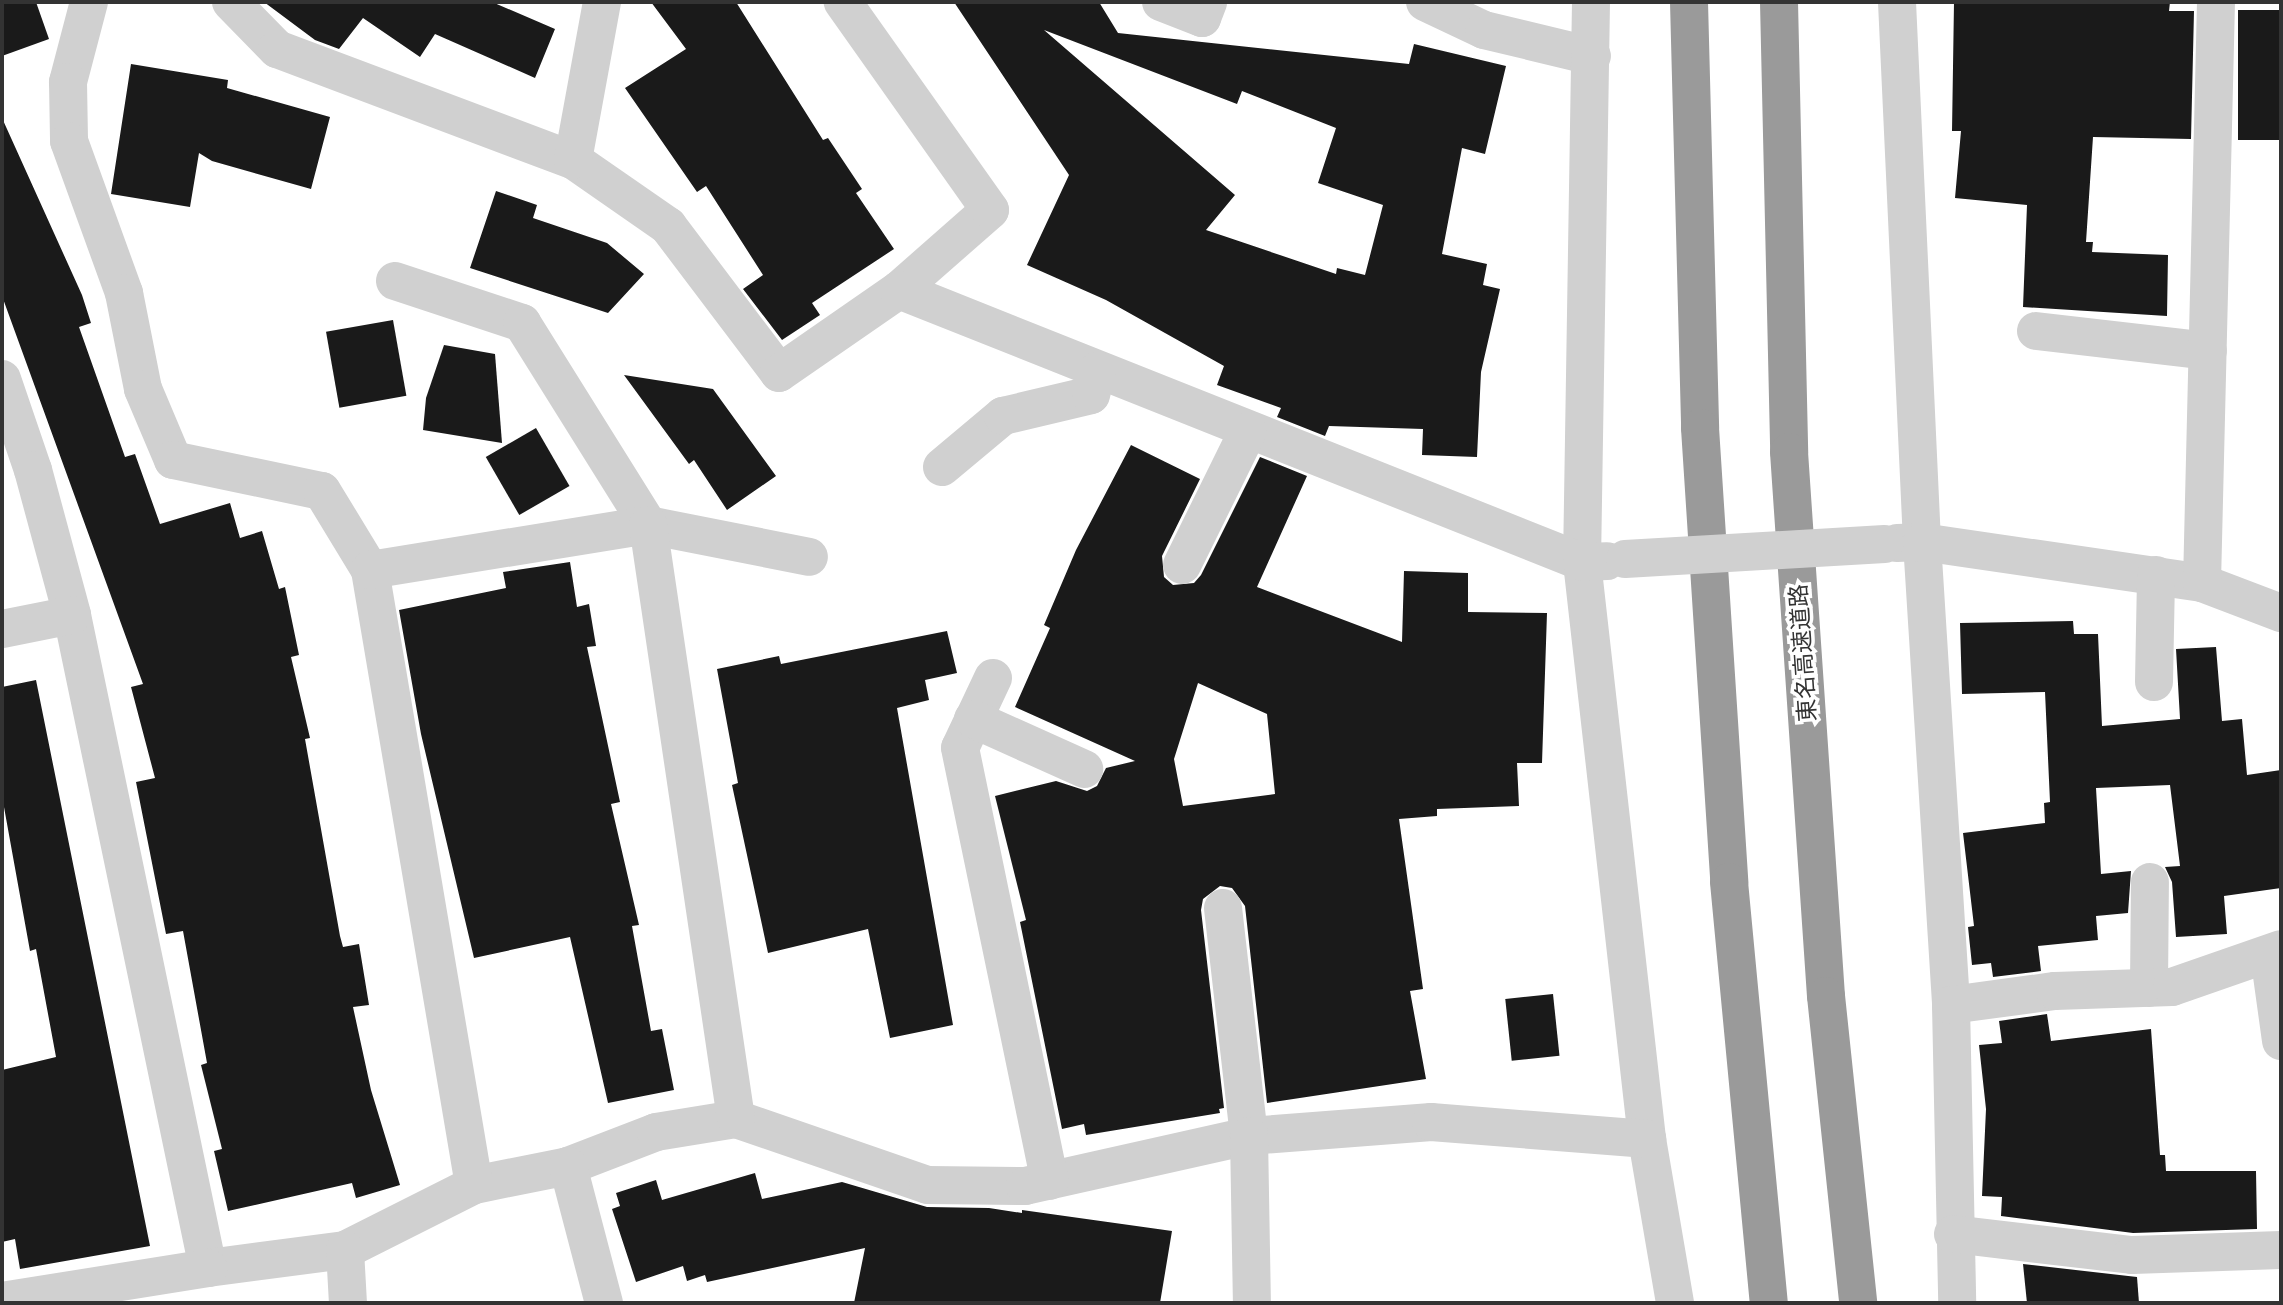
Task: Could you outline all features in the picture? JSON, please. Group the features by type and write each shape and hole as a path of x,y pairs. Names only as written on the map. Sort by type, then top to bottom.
{"highway":[{"path":"1689,2 1703,469 1729,882 1769,1303"},
{"name":"東名高速道路","path":"1779,2 1791,479 1826,996 1858,1303"}],"street":[{"path":"89,2 68,82 69,141 124,293 143,389 173,460 322,491 370,570 474,1185"},
{"path":"231,2 277,49 573,160 667,226 779,373 899,290 990,210 843,2"},
{"path":"573,160 602,2"},
{"path":"1161,2 1202,18 1208,2"},
{"path":"1425,2 1484,30 1592,55"},
{"path":"1591,2 1582,562 1647,1139 1675,1303"},
{"path":"1897,2 1904,543 1951,1005 1953,1234 1957,1303"},
{"path":"2202,583 2216,2"},
{"path":"395,281 522,323 648,525 736,1119"},
{"path":"899,290 1582,562 1904,543 2202,583 2281,613"},
{"path":"2036,331 2207,351"},
{"path":"942,467 1003,416 1091,395 1097,371"},
{"path":"2,379 33,470 72,615 208,1268"},
{"path":"1182,565 1248,431"},
{"path":"370,570 648,525 809,558"},
{"path":"2154,682 2156,575"},
{"path":"2,629 72,615"},
{"path":"993,678 960,748 1050,1181"},
{"path":"973,719 1084,768"},
{"path":"2149,988 2150,882"},
{"path":"1223,908 1249,1136 1252,1303"},
{"path":"1951,1005 2055,991 2172,987 2275,952 2281,1041"},
{"path":"2,1301 208,1268 345,1250 474,1185 568,1166 656,1132 736,1119 928,1185 1025,1186 1249,1136 1431,1122 1647,1139"},
{"path":"568,1166 604,1303"},
{"path":"1953,1234 2132,1255 2281,1250"},
{"path":"345,1250 348,1303"}],"building":[{"path":"2,2 36,2 49,39 2,56"},
{"path":"264,2 492,2 555,29 535,78 435,34 420,57 363,18 339,49 315,40"},
{"path":"651,2 736,2 823,140 828,138 862,189 856,193 894,249 812,303 820,315 782,340 743,289 763,275 706,186 697,192 625,88 686,49"},
{"path":"954,2 1099,2 1118,33 1409,64 1414,44 1506,66 1485,154 1462,148 1442,254 1487,264 1483,285 1500,289 1481,372 1477,457 1422,455 1423,429 1329,426 1325,436 1277,417 1281,408 1217,385 1224,366 1106,300 1027,265 1069,175","holes":["1044,30 1237,104 1242,91 1336,128 1318,183 1383,205 1365,275 1337,268 1336,274 1206,230 1235,195"]},
{"path":"1954,2 2170,2 2169,11 2194,11 2191,139 2093,137 2086,242 2093,242 2092,252 2168,255 2167,316 2023,307 2027,205 1955,198 1961,131 1952,131"},
{"path":"2238,10 2281,10 2281,140 2238,140"},
{"path":"131,64 228,80 227,88 330,117 311,189 212,161 199,153 190,207 111,194"},
{"path":"2,118 82,295 91,323 79,327 125,457 135,454 160,524 230,503 240,538 262,531 279,589 285,587 299,655 291,657 310,738 305,739 340,936 343,947 359,944 369,1005 353,1007 371,1090 400,1185 356,1198 352,1183 228,1211 214,1151 222,1149 201,1065 207,1063 183,931 166,934 136,782 155,778 131,687 143,684 2,296"},
{"path":"496,191 537,205 533,218 607,243 644,274 608,313 470,268"},
{"path":"393,320 406,396 339,408 326,332"},
{"path":"444,345 495,354 502,443 423,430 426,398"},
{"path":"624,375 713,389 776,476 727,510 694,460 689,464"},
{"path":"536,428 570,486 519,515 486,457"},
{"path":"1131,445 1200,479 1162,556 1164,577 1173,585 1194,583 1201,575 1260,457 1307,476 1257,587 1402,642 1404,571 1468,573 1468,612 1547,613 1542,763 1517,763 1519,806 1437,809 1437,816 1399,819 1423,989 1410,991 1426,1079 1267,1103 1245,906 1232,888 1220,886 1203,899 1201,910 1224,1108 1219,1109 1220,1113 1086,1135 1084,1124 1062,1129 1020,922 1026,920 995,796 1056,781 1087,791 1097,786 1106,768 1135,761 1015,707 1050,628 1044,625 1076,550","holes":["1198,683 1267,714 1275,794 1183,806 1174,759"]},
{"path":"570,562 577,607 589,604 596,646 587,647 620,802 611,804 639,925 632,926 651,1031 662,1029 674,1090 608,1103 570,937 474,958 421,734 399,610 506,588 503,572"},
{"path":"2073,621 2074,634 2098,634 2102,726 2180,719 2176,649 2216,647 2222,721 2242,719 2247,775 2281,770 2281,888 2224,896 2227,934 2176,937 2172,882 2165,867 2180,866 2170,785 2096,788 2101,874 2131,871 2128,913 2096,916 2098,940 2038,946 2041,971 1993,977 1991,963 1972,965 1968,927 1974,926 1963,833 2045,823 2044,803 2050,802 2045,692 1962,694 1960,623"},
{"path":"947,631 957,673 925,680 929,700 897,708 953,1025 890,1038 868,929 768,953 732,785 738,783 717,669 779,656 781,664"},
{"path":"36,680 150,1246 20,1269 15,1239 2,1242 2,1070 56,1057 36,949 30,951 2,796 2,687"},
{"path":"1553,994 1559,1056 1512,1061 1505,999"},
{"path":"2047,1014 2051,1041 2151,1029 2160,1155 2165,1155 2166,1171 2256,1171 2257,1229 2133,1233 2001,1216 2002,1197 1982,1196 1986,1109 1979,1045 2002,1043 1999,1021"},
{"path":"755,1173 762,1199 842,1182 927,1207 989,1208 1022,1213 1022,1210 1172,1231 1160,1303 854,1303 865,1248 707,1282 705,1275 687,1281 683,1266 636,1282 612,1209 620,1206 616,1193 656,1180 662,1200"},
{"path":"2023,1264 2137,1277 2139,1303 2027,1303"}]}
